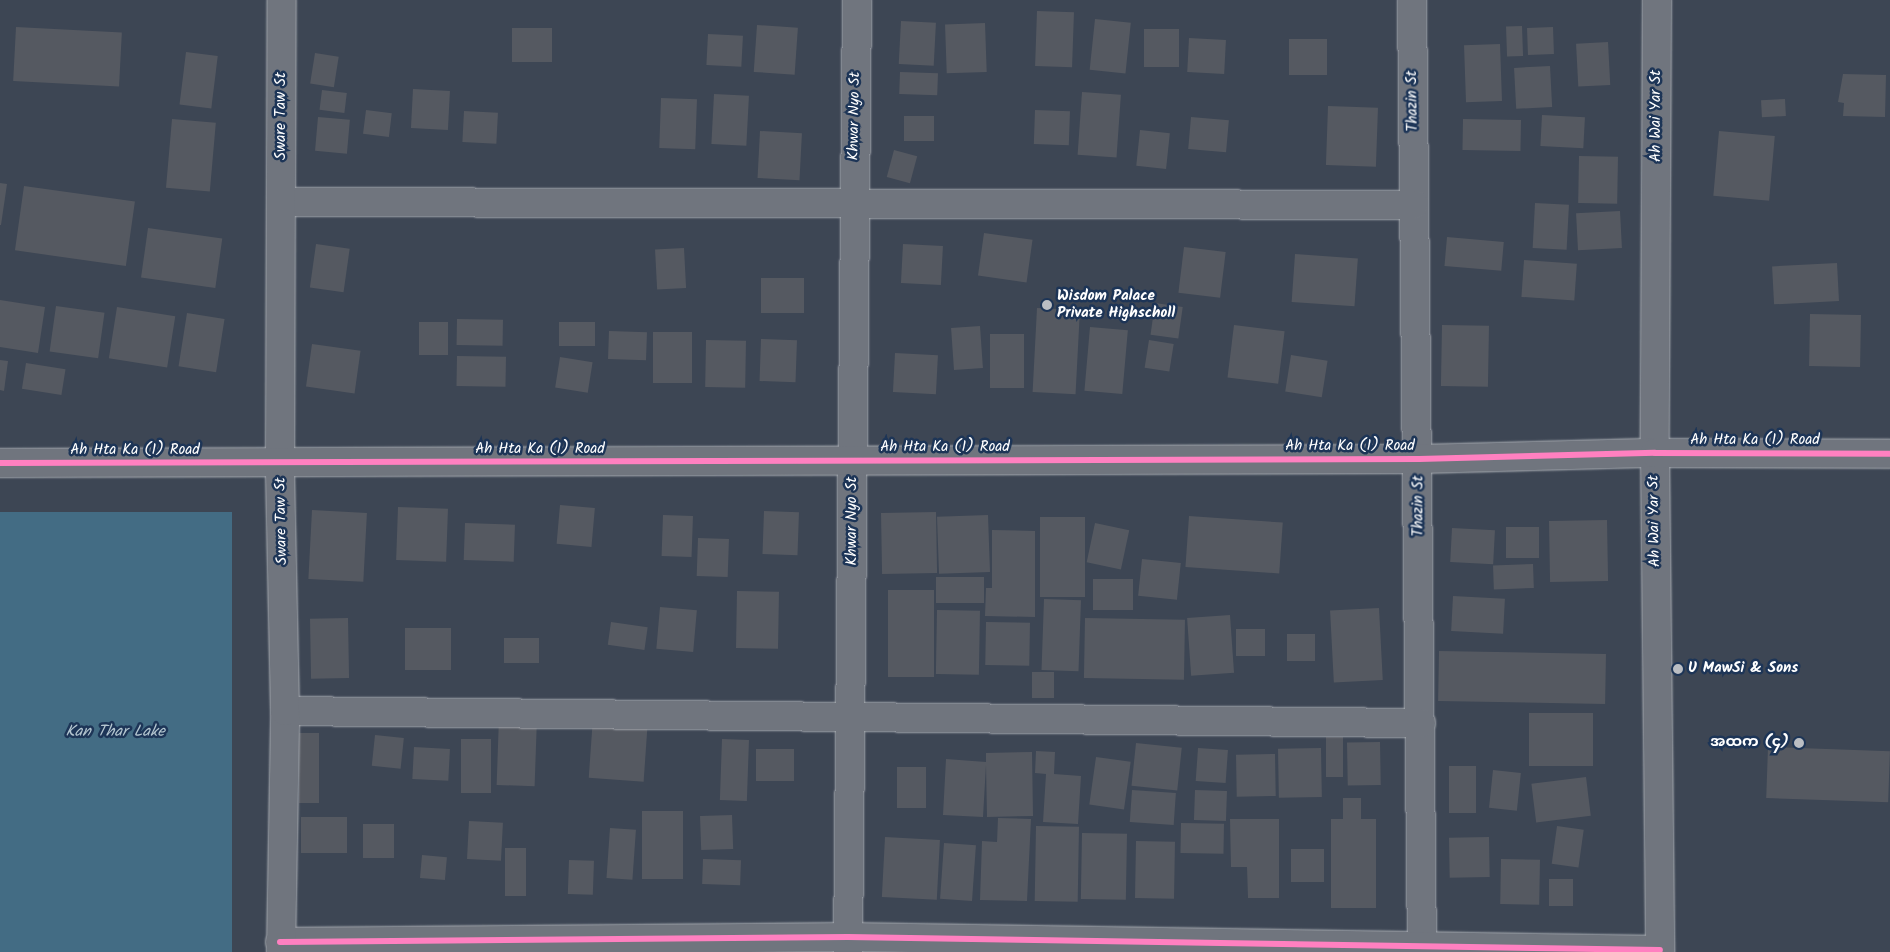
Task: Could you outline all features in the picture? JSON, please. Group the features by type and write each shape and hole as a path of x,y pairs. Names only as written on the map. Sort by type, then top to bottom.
{"street":[{"name":"Sware Taw St","path":"280,947 285,711 280,463 282,0"},
{"name":"Khwar Nyo St","path":"848,944 854,461 853,206 857,0"},
{"name":"Thazin St","path":"1412,0 1419,460 1422,950"},
{"name":"Ah Wai Yar St","path":"1658,0 1654,453 1660,951"},
{"path":"281,202 853,206 1414,205"},
{"name":"Ah Hta Ka (1) Road","path":"0,463 1419,460 1654,453 1890,454"},
{"path":"285,711 1421,723"},
{"path":"280,947 848,944 1660,951"}],"water":[{"name":"Kan Thar Lake","path":"0,512 232,512 232,952 0,952"}],"building":[{"path":"1037,11 1074,12 1072,67 1035,66"},
{"path":"1095,19 1131,23 1125,73 1090,70"},
{"path":"901,21 936,23 934,66 899,64"},
{"path":"985,23 987,72 947,73 945,24"},
{"path":"757,25 798,28 795,75 754,72"},
{"path":"1522,26 1523,56 1507,57 1506,27"},
{"path":"16,27 122,33 119,86 13,81"},
{"path":"1553,27 1554,54 1528,55 1527,28"},
{"path":"512,28 552,28 552,62 512,62"},
{"path":"1144,29 1179,29 1179,67 1144,67"},
{"path":"708,34 743,36 741,67 706,65"},
{"path":"1189,38 1226,40 1224,74 1187,72"},
{"path":"1289,39 1327,39 1327,75 1289,75"},
{"path":"1608,42 1610,85 1578,87 1576,44"},
{"path":"1500,44 1502,101 1466,102 1464,45"},
{"path":"186,52 218,56 211,109 180,105"},
{"path":"315,53 339,57 334,87 310,84"},
{"path":"1550,66 1552,107 1516,109 1514,68"},
{"path":"900,72 938,73 937,95 899,94"},
{"path":"1843,74 1886,75 1885,117 1843,116 1844,103 1838,102"},
{"path":"413,89 450,91 448,130 411,128"},
{"path":"322,90 347,93 344,113 320,110"},
{"path":"1082,92 1121,95 1117,158 1078,155"},
{"path":"714,94 749,96 746,146 711,144"},
{"path":"661,98 697,99 695,149 659,148"},
{"path":"1785,99 1786,116 1762,117 1761,100"},
{"path":"1328,106 1378,108 1376,167 1326,165"},
{"path":"366,110 392,113 389,137 363,134"},
{"path":"1035,110 1070,111 1069,145 1034,144"},
{"path":"464,111 498,113 496,144 462,142"},
{"path":"1542,115 1585,117 1583,148 1540,146"},
{"path":"904,116 934,116 934,141 904,141"},
{"path":"318,117 350,120 347,154 315,151"},
{"path":"1191,117 1229,120 1226,152 1188,149"},
{"path":"172,119 216,123 210,192 166,188"},
{"path":"1463,119 1521,120 1520,151 1462,150"},
{"path":"1140,130 1170,133 1166,169 1136,166"},
{"path":"760,131 802,133 799,180 758,178"},
{"path":"1719,131 1775,136 1769,201 1713,196"},
{"path":"894,150 917,156 910,183 887,177"},
{"path":"1579,156 1618,157 1617,204 1578,203"},
{"path":"0,183 7,184 1,225 0,225"},
{"path":"24,186 135,202 126,266 15,250"},
{"path":"1535,203 1569,205 1567,250 1533,248"},
{"path":"1620,211 1622,248 1578,250 1576,213"},
{"path":"148,228 222,238 215,288 141,278"},
{"path":"984,233 1033,240 1027,282 978,276"},
{"path":"1447,237 1504,242 1501,271 1444,266"},
{"path":"316,244 350,249 344,292 310,288"},
{"path":"903,244 943,246 941,285 901,283"},
{"path":"1184,247 1226,252 1220,298 1178,293"},
{"path":"684,248 686,288 657,289 655,250"},
{"path":"1295,254 1358,258 1354,306 1292,302"},
{"path":"1524,260 1577,264 1574,301 1521,297"},
{"path":"1837,263 1839,301 1774,304 1772,266"},
{"path":"761,278 804,278 804,313 761,313"},
{"path":"0,300 45,307 38,353 0,347"},
{"path":"1155,303 1183,307 1178,339 1151,335"},
{"path":"56,306 105,313 98,358 50,352"},
{"path":"117,307 175,316 167,368 109,358"},
{"path":"1037,308 1080,310 1076,394 1033,392"},
{"path":"187,313 225,319 216,372 179,366"},
{"path":"1810,314 1861,315 1860,367 1809,366"},
{"path":"457,319 503,320 503,346 457,345"},
{"path":"419,322 448,322 448,355 419,355"},
{"path":"559,322 595,322 595,346 559,346"},
{"path":"1234,325 1285,331 1278,384 1228,378"},
{"path":"1442,325 1489,326 1488,387 1441,386"},
{"path":"980,326 983,368 954,370 951,328"},
{"path":"1090,327 1128,330 1122,394 1084,391"},
{"path":"609,331 647,332 646,360 608,359"},
{"path":"653,332 692,332 692,383 653,383"},
{"path":"990,334 1024,334 1024,388 990,388"},
{"path":"761,339 797,340 796,382 760,381"},
{"path":"706,340 746,341 745,388 705,387"},
{"path":"1149,340 1174,344 1169,372 1145,368"},
{"path":"312,344 361,351 355,393 306,387"},
{"path":"895,353 938,355 936,394 893,392"},
{"path":"1291,355 1328,361 1322,397 1285,392"},
{"path":"457,356 506,357 505,387 456,386"},
{"path":"560,357 593,362 588,393 555,388"},
{"path":"0,360 8,361 4,391 0,390"},
{"path":"26,363 66,369 61,395 22,389"},
{"path":"560,505 595,508 591,547 557,544"},
{"path":"398,507 448,509 446,562 396,560"},
{"path":"312,510 367,513 363,582 308,579"},
{"path":"764,511 799,512 797,555 762,554"},
{"path":"936,512 937,573 882,574 881,513"},
{"path":"663,515 693,516 692,557 662,556"},
{"path":"988,515 990,572 939,574 937,517"},
{"path":"1189,516 1283,523 1279,573 1185,567"},
{"path":"1040,517 1085,517 1085,597 1040,597"},
{"path":"1607,520 1608,581 1550,582 1549,521"},
{"path":"465,523 515,525 514,562 464,560"},
{"path":"1095,523 1129,530 1121,569 1087,562"},
{"path":"1506,527 1539,527 1539,558 1506,558"},
{"path":"1452,528 1495,530 1493,564 1450,562"},
{"path":"992,530 1035,531 1035,617 985,616 986,588 992,588"},
{"path":"698,538 729,539 728,577 697,576"},
{"path":"1142,559 1181,563 1177,600 1138,596"},
{"path":"1533,564 1534,588 1494,589 1493,565"},
{"path":"936,577 984,577 984,603 936,603"},
{"path":"1093,579 1133,579 1133,610 1093,610"},
{"path":"888,590 934,590 934,677 888,677"},
{"path":"737,591 779,592 778,649 736,648"},
{"path":"1453,596 1505,599 1503,634 1451,631"},
{"path":"1044,599 1081,600 1078,671 1042,670"},
{"path":"660,607 697,610 693,652 656,649"},
{"path":"1379,608 1383,680 1334,682 1330,611"},
{"path":"937,610 980,611 979,675 936,674"},
{"path":"1230,615 1234,673 1191,676 1187,618"},
{"path":"348,618 349,678 311,679 310,619"},
{"path":"1085,618 1185,620 1184,680 1084,678"},
{"path":"611,622 648,627 644,650 608,645"},
{"path":"986,622 1030,623 1029,666 985,665"},
{"path":"405,628 451,628 451,670 405,670"},
{"path":"1236,629 1265,629 1265,656 1236,656"},
{"path":"1287,634 1315,634 1315,661 1287,661"},
{"path":"504,638 539,638 539,663 504,663"},
{"path":"1439,651 1606,654 1605,704 1438,701"},
{"path":"1032,672 1054,672 1054,698 1032,698"},
{"path":"1529,713 1593,713 1593,766 1529,766"},
{"path":"499,717 537,718 535,786 497,785"},
{"path":"593,717 648,721 644,782 589,778"},
{"path":"299,733 319,733 319,803 299,803"},
{"path":"375,735 404,738 401,769 372,766"},
{"path":"1326,737 1343,737 1343,777 1326,777"},
{"path":"461,739 491,739 491,793 461,793"},
{"path":"722,739 749,740 747,801 720,800"},
{"path":"1380,742 1381,785 1348,786 1347,743"},
{"path":"1136,743 1182,748 1177,791 1132,786"},
{"path":"414,747 450,749 448,781 412,779"},
{"path":"1768,747 1890,751 1888,802 1766,798"},
{"path":"1198,748 1228,750 1226,783 1196,781"},
{"path":"1321,748 1322,797 1279,798 1278,749"},
{"path":"756,749 794,749 794,781 756,781"},
{"path":"1036,751 1055,752 1054,774 1081,776 1078,824 1043,822 1046,774 1035,773"},
{"path":"1032,752 1033,816 987,817 986,765 983,817 943,815 946,759 986,762 986,753"},
{"path":"1275,754 1276,796 1237,797 1236,755"},
{"path":"1096,757 1131,762 1124,809 1089,805"},
{"path":"1449,766 1476,766 1476,813 1449,813"},
{"path":"897,767 926,767 926,808 897,808"},
{"path":"1493,770 1521,773 1517,811 1489,808"},
{"path":"1586,777 1591,816 1536,822 1531,784"},
{"path":"1132,790 1176,793 1174,825 1130,822"},
{"path":"1195,790 1227,791 1226,821 1194,820"},
{"path":"1343,798 1361,798 1361,819 1376,819 1376,908 1331,908 1331,819 1343,819"},
{"path":"642,811 683,811 683,879 642,879"},
{"path":"732,815 733,849 701,850 700,816"},
{"path":"301,817 347,817 347,853 301,853"},
{"path":"998,818 1031,819 1027,901 980,900 982,841 997,842"},
{"path":"1230,819 1279,819 1279,898 1248,898 1247,867 1231,867"},
{"path":"469,821 503,823 501,861 467,859"},
{"path":"1181,823 1224,824 1223,854 1180,853"},
{"path":"363,824 394,824 394,858 363,858"},
{"path":"1036,826 1079,827 1078,902 1035,901"},
{"path":"1557,826 1584,830 1578,867 1552,864"},
{"path":"610,828 636,830 632,880 607,878"},
{"path":"1082,833 1127,834 1126,900 1081,899"},
{"path":"885,837 940,840 937,900 882,897"},
{"path":"1489,837 1490,877 1450,878 1449,838"},
{"path":"1136,841 1175,842 1174,899 1135,898"},
{"path":"944,843 976,845 972,901 940,899"},
{"path":"505,848 526,848 526,896 505,896"},
{"path":"1291,849 1324,849 1324,882 1291,882"},
{"path":"422,855 447,857 445,880 420,878"},
{"path":"703,859 741,860 740,885 702,884"},
{"path":"1501,859 1540,860 1539,905 1500,904"},
{"path":"569,860 594,861 593,895 568,894"},
{"path":"1549,879 1573,879 1573,906 1549,906"}],"cycle path":[{"path":"0,463 1419,459 1655,453 1890,454"},
{"path":"280,942 848,937 1660,950"}],"place":[{"name":"Wisdom Palace Private Highscholl","path":"1047,305"},
{"name":"U MawSi & Sons","path":"1678,669"},
{"name":"အထက (၄)","path":"1799,743"}]}
